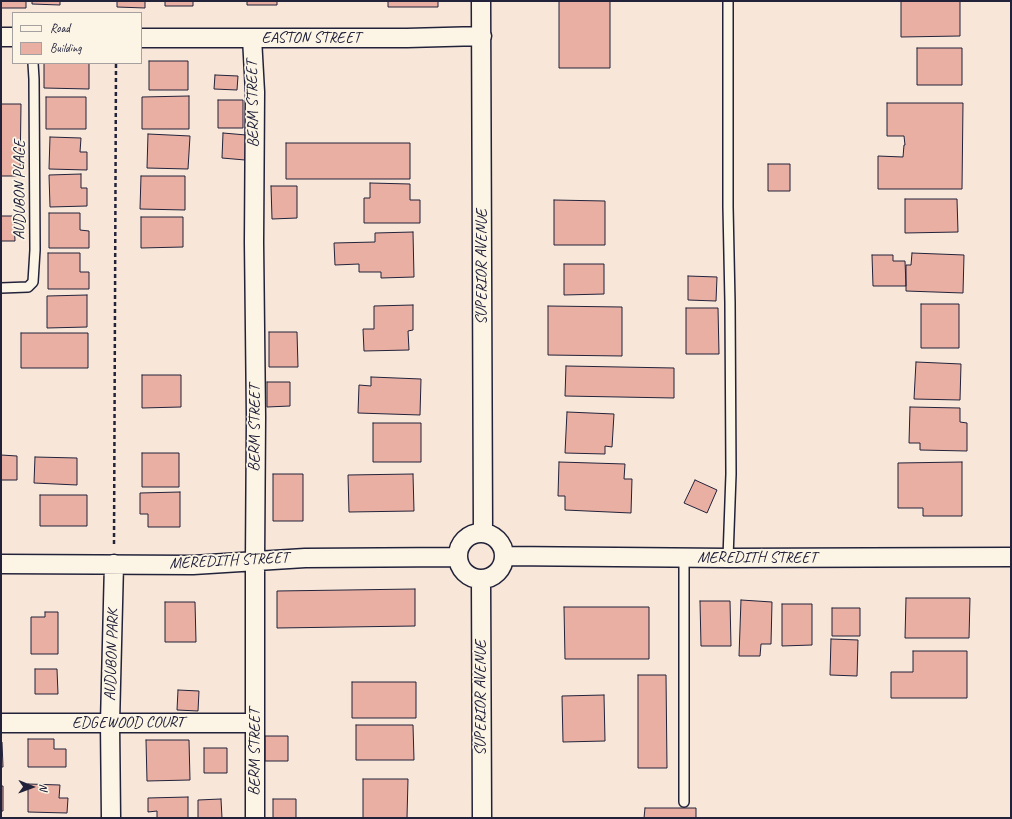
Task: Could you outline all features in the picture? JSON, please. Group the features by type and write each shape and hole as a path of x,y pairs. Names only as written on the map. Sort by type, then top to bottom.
{"street":[{"name":"SUPERIOR AVENUE","path":"481,1 483,533"},
{"name":"EASTON STREET","path":"142,38 407,38 482,36"},
{"path":"1,37 12,37"},
{"name":"BERM STREET","path":"252,38 254,92 256,417 255,818"},
{"path":"483,533 491,535 498,540 502,547 504,556 502,564 497,572 489,577 481,579 470,576 461,568 458,557 459,547 464,539 473,534 483,533"},
{"name":"MEREDITH STREET","path":"504,556 684,558 1011,557"},
{"name":"MEREDITH STREET","path":"1,564 193,564 305,558 458,557"},
{"name":"AUDUBON PARK","path":"111,818 110,723 114,564"},
{"name":"SUPERIOR AVENUE","path":"481,579 482,818"},
{"name":"EDGEWOOD COURT","path":"1,723 255,723"}],"lane":[{"path":"728,1 728,207 731,474 728,558"},
{"name":"AUDUBON PLACE","path":"1,288 28,287 33,282 35,250 33,64"},
{"path":"684,558 684,802"}],"path":[{"path":"114,564 116,64"}],"building":[{"path":"1,1 26,1 26,8 1,8"},
{"path":"32,1 60,1 60,5 32,4"},
{"path":"117,1 145,1 145,8 117,7"},
{"path":"165,1 193,1 193,6 165,6"},
{"path":"247,1 277,1 277,5 247,5"},
{"path":"388,1 438,1 438,7 388,7"},
{"path":"559,1 610,1 610,68 559,68"},
{"path":"901,1 960,1 960,36 901,37"},
{"path":"917,48 962,48 962,85 917,85"},
{"path":"149,61 188,61 188,90 149,90"},
{"path":"44,64 89,64 89,89 44,88"},
{"path":"215,75 238,76 237,90 214,89"},
{"path":"189,96 189,129 142,129 142,97"},
{"path":"46,97 86,97 86,129 46,129"},
{"path":"218,100 243,100 243,128 218,128"},
{"path":"887,103 963,103 962,189 878,189 878,156 903,157 905,145 904,136 887,136"},
{"path":"1,104 21,104 20,176 1,176"},
{"path":"223,133 246,135 245,160 222,158"},
{"path":"148,134 190,136 188,169 147,168"},
{"path":"50,137 81,138 80,152 87,152 87,170 49,169"},
{"path":"286,143 410,143 410,179 286,179"},
{"path":"768,164 790,164 790,191 768,191"},
{"path":"81,174 81,188 87,188 87,206 50,207 49,175"},
{"path":"141,176 185,176 185,210 140,209"},
{"path":"370,183 410,184 410,200 420,200 420,223 364,223 364,198 370,198"},
{"path":"271,186 297,186 297,218 272,219"},
{"path":"905,199 957,199 958,232 905,233"},
{"path":"554,200 605,201 605,245 554,245"},
{"path":"49,213 80,213 80,230 89,231 89,248 49,248"},
{"path":"1,216 14,216 15,241 1,241"},
{"path":"141,217 183,217 183,247 141,248"},
{"path":"413,232 414,277 381,278 381,272 359,272 359,264 335,265 334,243 375,242 375,233"},
{"path":"48,253 80,253 80,272 89,272 89,289 48,289"},
{"path":"912,253 964,255 963,293 906,291 906,265 911,265"},
{"path":"872,255 893,255 893,261 905,261 906,286 873,286"},
{"path":"564,264 604,264 604,294 564,295"},
{"path":"688,276 717,277 716,301 688,300"},
{"path":"87,295 87,327 47,328 47,296"},
{"path":"921,304 959,304 959,348 921,348"},
{"path":"413,305 413,330 408,331 409,350 364,351 363,329 374,329 374,306"},
{"path":"548,306 622,307 622,356 548,355"},
{"path":"686,308 718,308 719,354 686,354"},
{"path":"269,332 297,332 298,367 269,367"},
{"path":"21,333 88,333 88,368 21,368"},
{"path":"916,362 961,364 960,400 914,399"},
{"path":"566,366 674,368 674,398 565,396"},
{"path":"142,375 181,375 181,407 142,408"},
{"path":"371,377 421,379 420,415 358,413 359,385 371,386"},
{"path":"267,382 290,382 290,406 267,407"},
{"path":"910,407 960,408 960,422 967,423 967,451 920,450 920,443 909,443"},
{"path":"567,412 614,414 612,447 605,446 605,454 565,453"},
{"path":"373,423 421,423 421,462 373,462"},
{"path":"142,453 179,453 179,487 142,487"},
{"path":"1,455 17,456 17,480 1,480"},
{"path":"35,457 77,458 77,485 34,483"},
{"path":"559,462 625,464 624,479 632,479 631,513 565,510 565,496 558,496"},
{"path":"962,462 962,516 923,516 923,508 898,508 898,463"},
{"path":"273,474 303,474 303,521 273,521"},
{"path":"413,474 414,511 349,512 348,475"},
{"path":"695,480 717,490 707,513 684,503"},
{"path":"180,492 180,527 148,527 148,514 140,514 140,493"},
{"path":"40,495 87,495 87,526 40,526"},
{"path":"415,589 415,626 277,628 277,591"},
{"path":"906,598 970,598 969,638 905,638"},
{"path":"741,600 772,602 771,644 761,644 760,656 739,656"},
{"path":"700,601 730,601 731,646 701,646"},
{"path":"165,602 195,602 196,642 165,642"},
{"path":"782,604 812,604 812,645 782,646"},
{"path":"564,607 649,607 649,659 565,659"},
{"path":"832,608 860,608 860,636 832,636"},
{"path":"45,612 58,612 58,654 31,654 31,617 45,617"},
{"path":"831,639 858,640 857,676 830,675"},
{"path":"913,651 967,651 967,698 891,698 891,672 913,672"},
{"path":"35,669 57,669 58,694 35,694"},
{"path":"638,675 666,675 667,768 638,768"},
{"path":"352,682 416,682 416,718 352,718"},
{"path":"178,690 199,691 198,711 177,710"},
{"path":"604,695 605,741 563,742 562,696"},
{"path":"356,725 413,725 414,760 356,760"},
{"path":"265,736 288,736 288,761 265,761"},
{"path":"28,739 54,739 54,749 66,749 66,767 28,767"},
{"path":"146,740 189,740 190,780 147,781"},
{"path":"2,742 3,767 1,767"},
{"path":"204,748 227,748 227,773 204,773"},
{"path":"363,779 408,779 407,818 363,818"},
{"path":"28,784 60,785 59,798 68,798 67,813 28,812"},
{"path":"1,786 3,786 3,811 1,811"},
{"path":"188,797 188,818 157,818 157,811 148,812 148,798"},
{"path":"221,799 222,818 198,818 198,800"},
{"path":"273,799 296,799 296,818 273,818"},
{"path":"645,808 696,808 696,818 644,818"}]}
